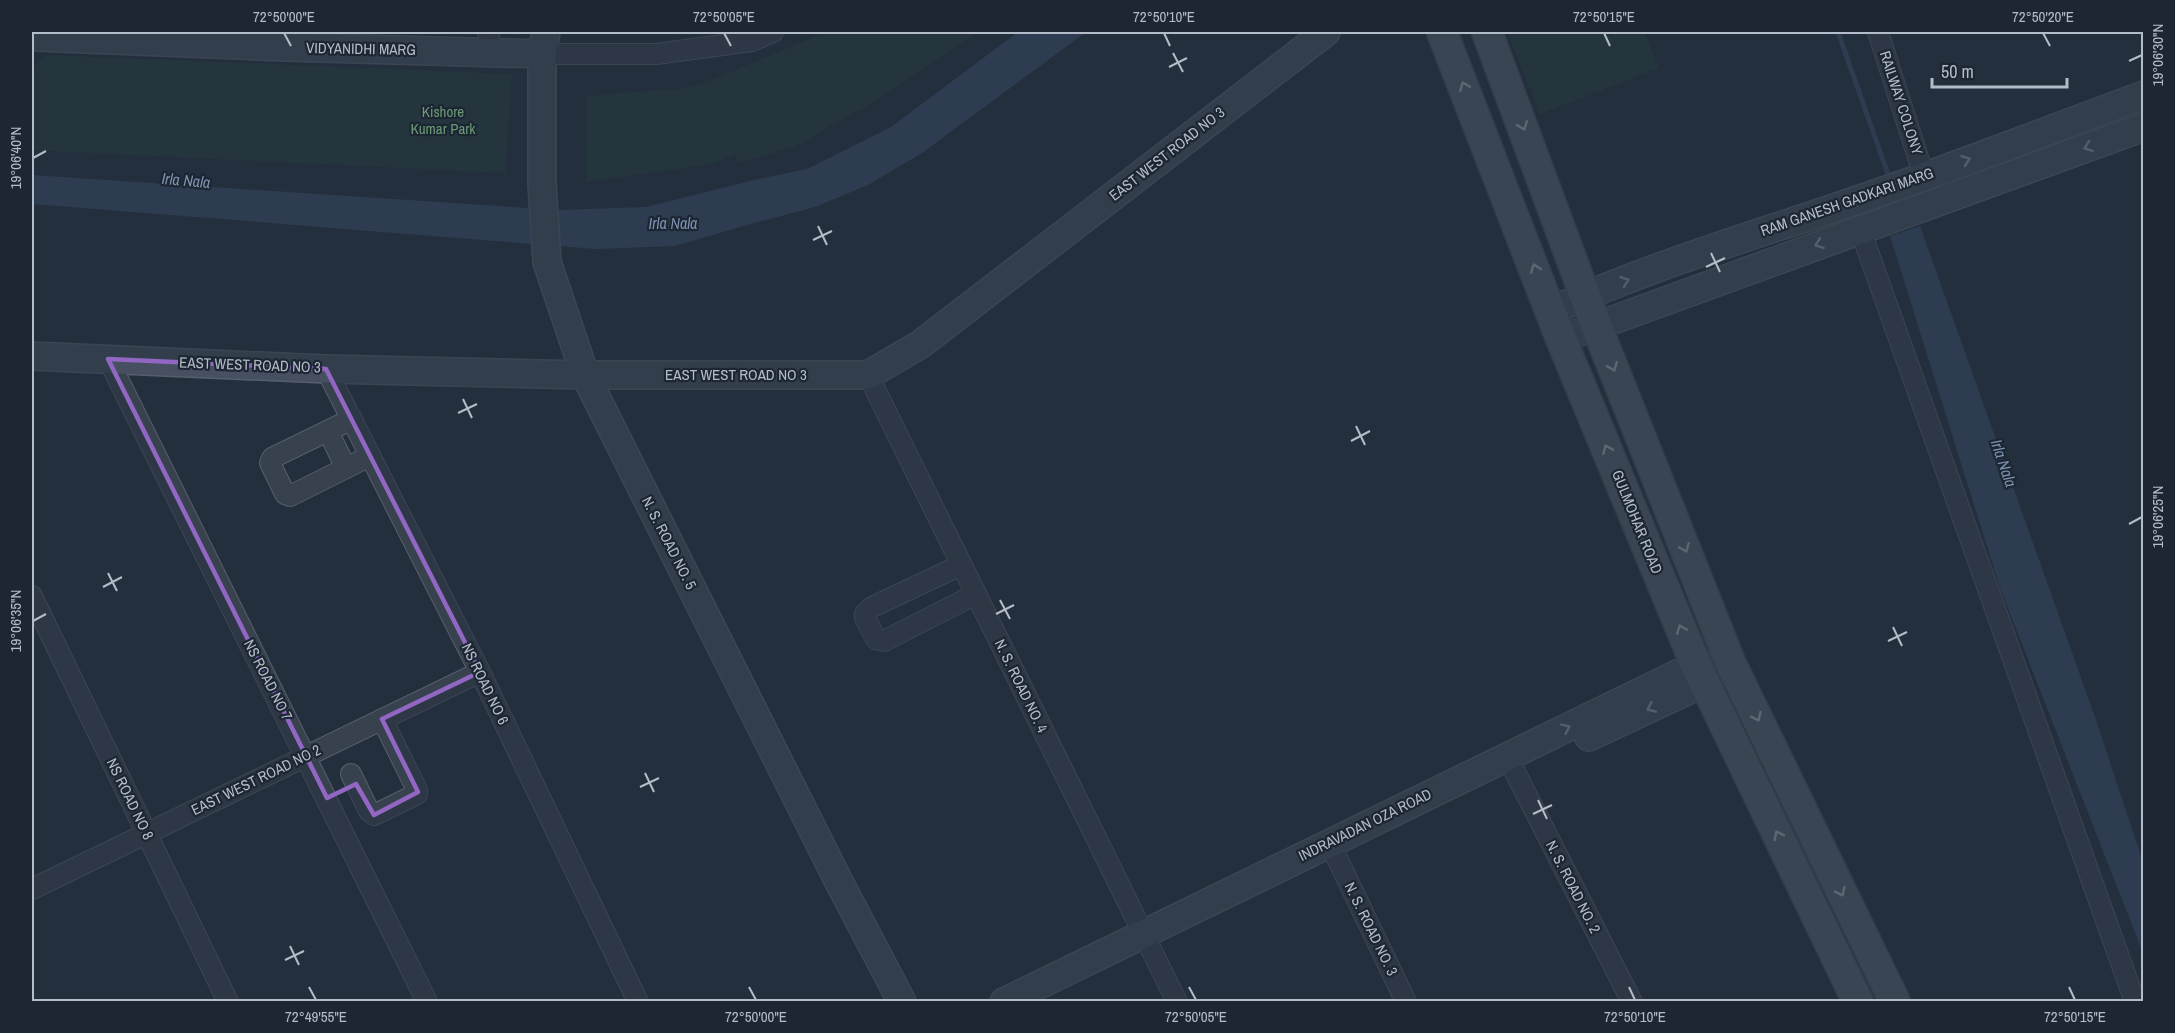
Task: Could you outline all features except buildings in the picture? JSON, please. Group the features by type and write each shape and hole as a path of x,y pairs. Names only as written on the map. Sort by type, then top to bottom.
{"main road":[{"name":"GULMOHAR ROAD","path":"1442,32 1556,325 1700,674 1858,1002"},
{"path":"1487,32 1587,295 1596,325 1731,664 1895,1002"}],"street":[{"path":"547,39 656,54 699,40 752,41 773,32"},
{"name":"EAST WEST ROAD NO 3","path":"32,356 326,369 585,375 868,375 921,344 1326,32"},
{"name":"RAILWAY COLONY","path":"1878,32 1918,178"},
{"name":"VIDYANIDHI MARG","path":"35,38 187,37 490,41 547,39"},
{"name":"N. S. ROAD NO. 5","path":"547,39 542,184 547,262 585,375 837,878 902,1002"},
{"name":"RAM GANESH GADKARI MARG","path":"1556,325 1587,295 1736,241 1877,194 2144,95"},
{"name":"RAM GANESH GADKARI MARG","path":"1556,325 1596,325 2144,127"},
{"path":"1860,229 2135,1002"},
{"name":"NS ROAD NO 7","path":"108,359 427,1002"},
{"name":"NS ROAD NO 6","path":"326,369 480,672 638,1002"},
{"name":"N. S. ROAD NO. 4","path":"868,375 1146,939"},
{"path":"352,419 270,460 285,494 290,496 370,456"},
{"path":"328,431 346,468"},
{"path":"962,565 872,607 865,614 865,618 876,639 885,641 976,594"},
{"name":"NS ROAD NO 8","path":"32,596 228,1002"},
{"path":"1700,674 1731,664"},
{"name":"EAST WEST ROAD NO 2","path":"32,889 480,672"},
{"name":"INDRAVADAN OZA ROAD","path":"1004,1002 1336,856 1515,772 1700,674"},
{"name":"INDRAVADAN OZA ROAD","path":"1039,1002 1146,939 1700,674"},
{"path":"327,798 353,779 369,812 374,815 418,792 382,719"},
{"name":"N. S. ROAD NO. 2","path":"1515,772 1632,1002"},
{"name":"N. S. ROAD NO. 3","path":"1336,856 1406,1002"},
{"path":"1146,939 1177,1002"}],"highlighted area":[{"path":"108,359 326,369 480,672 382,719 418,792 374,815 356,784 327,798"}],"green space":[{"path":"824,32 977,32 859,111 795,147 737,163 736,154 712,164 586,182 587,96 686,88 711,80"},
{"path":"1507,32 1644,32 1659,68 1540,114"},
{"name":"Kishore Kumar Park","path":"44,55 512,74 505,173 32,150 32,70"}],"water":[{"name":"Irla Nala","path":"1018,32 1086,32 922,153 868,185 815,207 675,246 596,249 32,204 32,175 558,210 646,207 807,169 891,127"},
{"path":"1920,226 2095,717 2143,862 2143,953 2000,588 1890,236"}],"waterway":[{"name":"Irla Nala","path":"1838,32 1890,180"}]}
